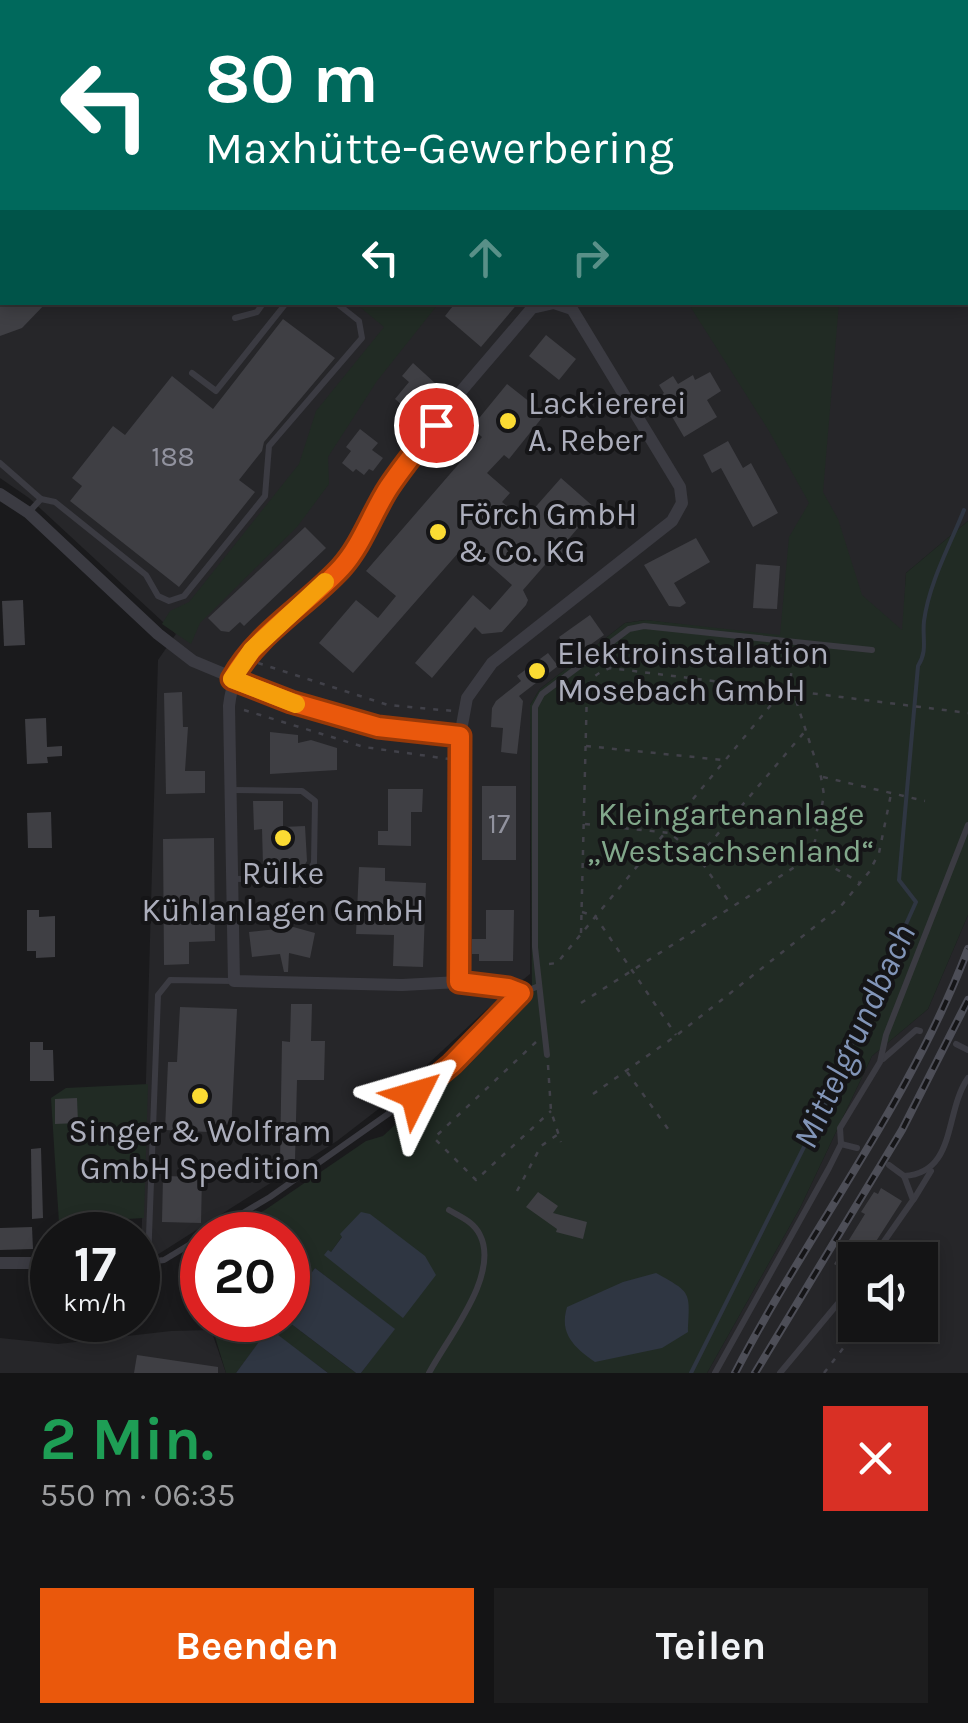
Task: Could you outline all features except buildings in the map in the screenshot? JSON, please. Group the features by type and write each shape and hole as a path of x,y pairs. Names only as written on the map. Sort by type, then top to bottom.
{"street":[{"path":"521,993 459,982 234,982 229,706 232,679 243,659 342,567 388,489 420,445 532,308 545,305"},
{"path":"459,982 460,736 472,686 492,663 672,521 682,503 680,487 572,309 560,305"},
{"path":"0,494 28,513 158,634 193,660 291,702 378,727 460,736"},
{"path":"0,1263 30,1263"}],"lane":[{"path":"235,318 257,312 262,305"},
{"path":"192,372 216,391 286,305"},
{"path":"0,463 41,499 55,502 146,575 158,596 169,601 184,596 265,496 270,446 362,338 360,321 339,305"},
{"path":"28,513 41,499"},
{"path":"547,1055 534,948 535,707 542,694 630,629 644,626 872,650"},
{"path":"231,790 302,790 315,800 314,864 305,878 231,879"},
{"path":"880,1062 886,1036 968,825"},
{"path":"146,1212 158,995 170,980 234,982"},
{"path":"245,1212 415,1095 452,1064 521,993 539,986"},
{"path":"716,1373 840,1144 840,1128 880,1062 896,1044 920,1030"},
{"path":"956,1044 968,1050"},
{"path":"884,1242 933,1168 946,1142 958,1092 968,1078"},
{"path":"840,1144 857,1148"},
{"path":"889,1166 904,1176 913,1200"},
{"path":"904,1176 922,1175 933,1168"},
{"path":"430,1373 481,1283 484,1258 481,1236 470,1222 449,1210"},
{"path":"780,1373 838,1303"}],"path":[{"path":"582,1003 812,856 824,795 790,682 796,642"},
{"path":"243,659 388,705 464,711"},
{"path":"581,933 587,688 591,678 610,668 968,713"},
{"path":"538,969 557,963 790,682"},
{"path":"229,706 364,746 460,762"},
{"path":"698,857 807,729"},
{"path":"585,746 723,760"},
{"path":"821,777 925,801"},
{"path":"593,1094 822,924 861,883 879,853 891,794"},
{"path":"584,824 664,831 698,857 732,906"},
{"path":"812,856 861,883"},
{"path":"581,912 595,916 676,1035"},
{"path":"545,1036 434,1138 476,1180 551,1111"},
{"path":"547,1055 551,1111 561,1142"},
{"path":"626,1070 671,1134"},
{"path":"804,1124 820,1132"},
{"path":"517,1190 541,1146 558,1134"},
{"path":"824,1373 848,1342"}],"shaded area":[{"path":"0,305 968,305 968,521 906,573 902,652 645,620 625,623 540,689 530,705 530,974 385,1104 337,1141 225,1212 180,1212 180,1240 160,1253 160,1212 142,1212 158,660 176,634 29,498 0,478"},
{"path":"968,915 968,1373 707,1373 800,1208 872,1056 928,1009"},
{"path":"180,1331 180,1342 215,1342 226,1373 0,1373 0,1338 58,1344 160,1342 160,1332"}],"green space":[{"path":"357,305 437,305 377,381 328,457 329,484 297,527 200,623 191,644 162,624 170,611 189,602 299,464 316,411 384,327"},
{"name":"Kleingartenanlage „Westsachsenland“","path":"689,305 839,305 823,492 838,519 862,595 902,630 906,573 968,521 968,915 928,1009 872,1056 800,1208 707,1373 361,1373 394,1329 315,1268 310,1275 310,1212 261,1212 366,1141 383,1136 532,998 530,705 540,689 625,623 646,620 780,635 789,537 809,503 769,431","holes":["350,1226 403,1317 331,1252"]},
{"path":"148,1084 144,1212 58,1212 51,1098 66,1088"},
{"path":"310,1338 356,1373 328,1373 286,1342 310,1342"},
{"path":"217,1342 259,1342 236,1373 226,1373"}],"water":[{"path":"361,1212 370,1214 425,1256 436,1275 403,1318 324,1255 328,1250 331,1252 342,1237 340,1234"},
{"path":"315,1268 395,1329 361,1373 310,1338 310,1275"},
{"path":"656,1273 686,1295 688,1332 662,1348 595,1362 575,1345 565,1325 567,1307 623,1282"},
{"path":"259,1342 287,1342 328,1373 236,1373"}],"waterway":[{"name":"Mittelgrundbach","path":"691,1373 820,1115 916,902 899,880 918,666 924,649 930,593 964,510"}],"railway":[{"path":"735,1373 918,1060 968,949"},
{"path":"755,1373 902,1130 968,1000"}],"slow traffic":[{"path":"296,704 232,679 243,659 270,630 325,582"}],"place":[{"name":"Lackiererei A. Reber","path":"508,421"},
{"name":"Förch GmbH & Co. KG","path":"438,532"},
{"name":"Elektroinstallation Mosebach GmbH","path":"537,671"},
{"name":"Rülke Kühlanlagen GmbH","path":"283,838"},
{"name":"Singer & Wolfram GmbH Spedition","path":"200,1096"}],"route":[{"path":"415,1095 452,1064 521,993 459,982 460,736 378,727 291,702 232,679 243,659 270,630 342,567 388,489 436,425"}]}
